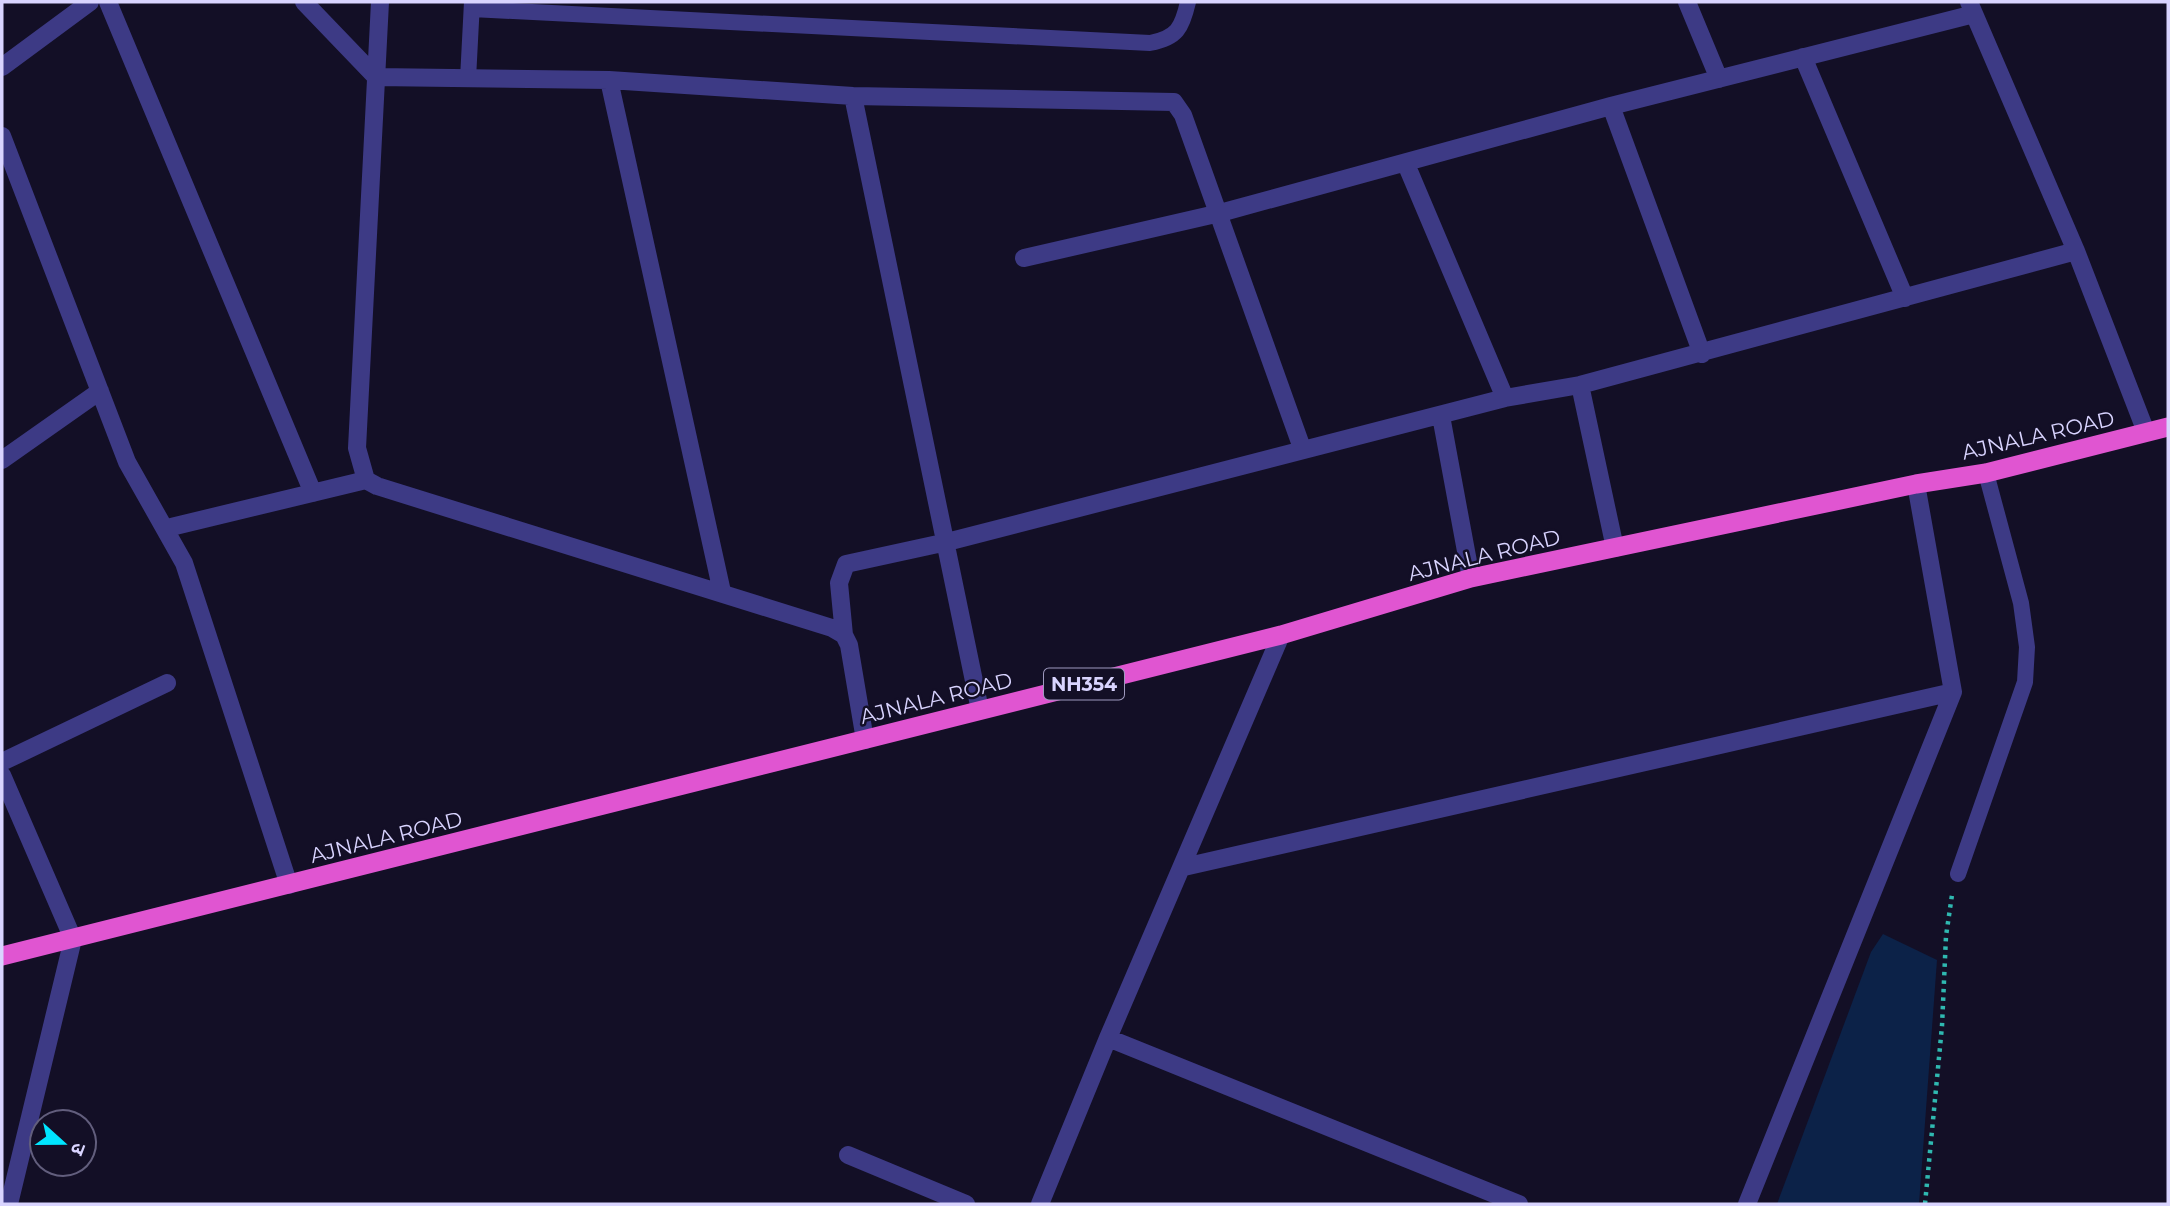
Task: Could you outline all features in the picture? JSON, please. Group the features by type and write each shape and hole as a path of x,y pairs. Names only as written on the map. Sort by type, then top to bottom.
{"highway":[{"name":"AJNALA ROAD","path":"2,956 1281,635 1471,578 1916,484 1986,473 2168,427"}],"street":[{"path":"2,67 90,2"},
{"path":"108,2 313,493"},
{"path":"304,2 376,77 609,80 853,96 1174,102 1183,115 1220,213 1302,448"},
{"path":"366,480 357,448 380,2"},
{"path":"1687,2 1719,79"},
{"path":"1024,258 1220,213 1406,164 1803,57 1972,8 2076,251 2146,432"},
{"path":"1803,57 1905,298"},
{"path":"609,80 722,592"},
{"path":"853,96 980,710"},
{"path":"1611,107 1702,354"},
{"path":"2,136 139,485 167,528 184,563 289,885"},
{"path":"1406,164 1505,398"},
{"path":"866,740 852,658 844,635 838,583 846,564 947,542 1302,448 1441,416 1505,398 1580,385 1702,354 2076,251"},
{"path":"1580,385 1615,548"},
{"path":"2,460 100,391"},
{"path":"1441,416 1471,578"},
{"path":"167,528 366,480 377,486 722,592 844,635"},
{"path":"1747,1204 1953,692 1916,484"},
{"path":"1040,1204 1108,1038 1184,867 1281,635"},
{"path":"2,762 167,683"},
{"path":"1184,867 1953,692"},
{"path":"2,775 73,939 9,1204"},
{"path":"1108,1038 1519,1204"},
{"path":"848,1155 966,1204"}],"lane":[{"path":"468,79 472,5 1150,43 1170,39 1182,26 1188,2"},
{"path":"1958,874 2025,682 2026,647 2021,603 1986,473"}],"path":[{"path":"1925,1204 1946,936 1958,874"}],"water":[{"path":"1883,934 1937,960 1919,1204 1777,1204 1871,952"}]}
